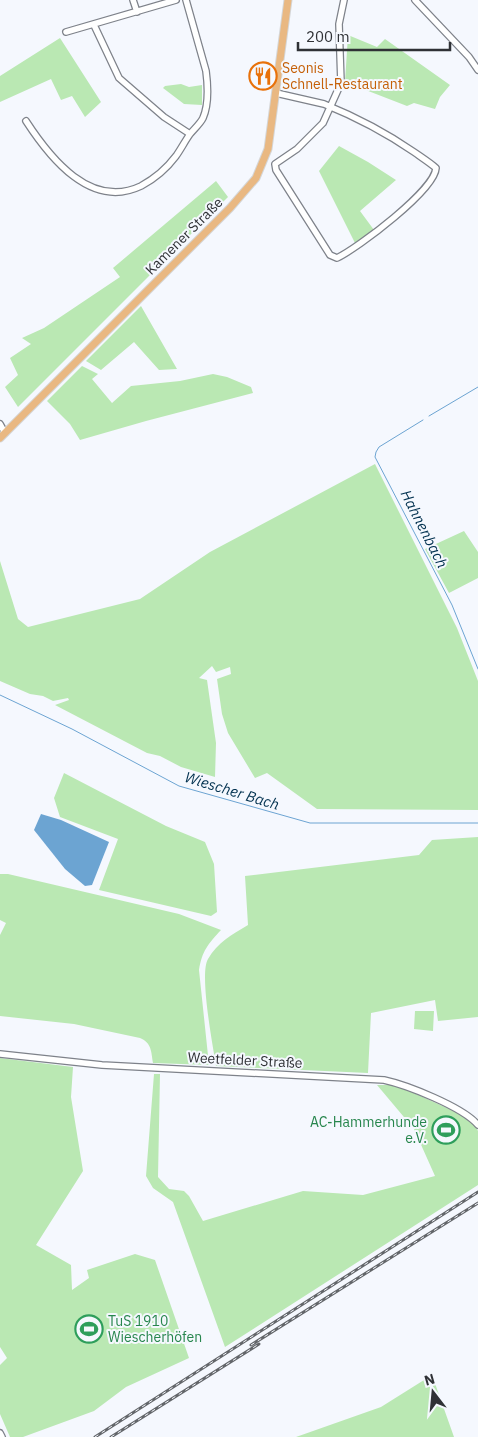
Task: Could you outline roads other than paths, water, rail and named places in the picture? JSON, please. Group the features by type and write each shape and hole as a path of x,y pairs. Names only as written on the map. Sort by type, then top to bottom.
{"main road":[{"name":"Kamener Straße","path":"3,436 230,208 256,178 268,148 288,0"}],"street":[{"path":"133,0 136,12"},
{"path":"66,32 176,0"},
{"path":"26,121 48,152 61,165 86,184 98,190 111,193 134,189 156,177 175,157 202,119 206,106 208,83 206,71 186,0"},
{"path":"276,93 331,107 376,128 436,168 433,176 407,206 371,238 337,258 330,255 276,170 276,162 297,149 323,123 331,107 341,83 339,24 344,0"},
{"path":"415,0 469,57 478,70"},
{"path":"94,25 119,78 164,117 190,134"},
{"path":"0,424 3,436"},
{"name":"Weetfelder Straße","path":"0,1054 102,1065 384,1080 412,1089 458,1110 469,1116 478,1125"},
{"path":"0,1433 2,1437"}],"water":[{"path":"41,814 61,820 109,842 92,885 85,886 65,869 34,830"}],"waterway":[{"name":"Hahnenbach","path":"429,416 478,387"},
{"name":"Hahnenbach","path":"423,420 379,447 375,457 452,605 478,669"},
{"name":"Wiescher Bach","path":"0,695 72,729 179,786 310,823 478,823"}],"railway":[{"path":"95,1437 478,1192"},
{"path":"251,1345 478,1203"},
{"path":"111,1437 259,1344"}],"place":[{"name":"Seonis Schnell-Restaurant","path":"263,76"},
{"name":"AC-Hammerhunde e.V.","path":"446,1130"},
{"name":"TuS 1910 Wiescherhöfen","path":"89,1329"}]}
